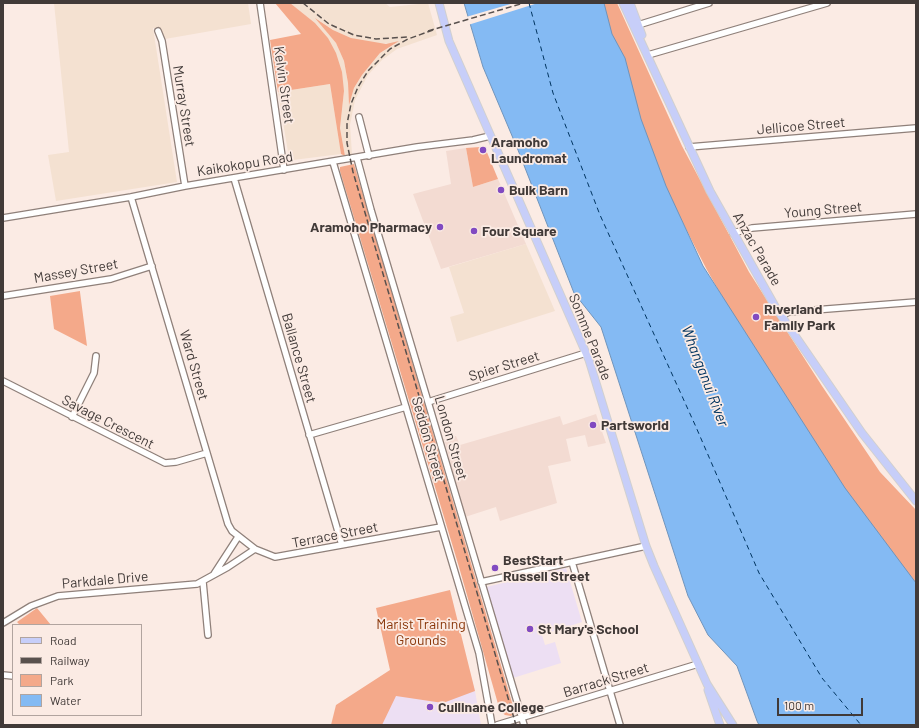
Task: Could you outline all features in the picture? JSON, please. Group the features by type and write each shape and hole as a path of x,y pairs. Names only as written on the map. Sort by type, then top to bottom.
{"main road":[{"name":"Somme Parade","path":"439,3 446,34 586,353 646,546 698,664 719,724"},
{"name":"Anzac Parade","path":"623,3 689,147 733,233 781,316 862,433 916,501"},
{"name":"Anzac Parade","path":"630,3 647,53"},
{"name":"Somme Parade","path":"706,684 733,725"},
{"path":"722,710 727,725"}],"street":[{"name":"Kelvin Street","path":"260,3 284,170"},
{"path":"638,24 709,3"},
{"path":"647,53 827,3"},
{"name":"Murray Street","path":"158,31 162,41 185,186"},
{"path":"359,117 369,156"},
{"name":"Jellicoe Street","path":"689,147 916,128"},
{"name":"Kaikokopu Road","path":"3,218 131,198 185,186 416,147 461,142 490,136"},
{"name":"London Street","path":"357,158 370,210 524,725"},
{"name":"Seddon Street","path":"333,162 479,653 492,725"},
{"name":"Ballance Street","path":"234,178 342,545"},
{"name":"Ward Street","path":"131,198 228,524 238,537"},
{"name":"Young Street","path":"733,233 741,229 916,214"},
{"name":"Massey Street","path":"3,296 111,279 152,266"},
{"path":"781,316 790,312 916,302"},
{"name":"Spier Street","path":"428,402 586,353"},
{"path":"72,417 94,373 96,356"},
{"name":"Savage Crescent","path":"3,381 165,463 176,462 207,453"},
{"path":"310,435 406,407"},
{"name":"Terrace Street","path":"238,537 255,549 275,557 441,527"},
{"name":"Parkdale Drive","path":"212,576 238,537"},
{"path":"481,582 646,546"},
{"name":"Parkdale Drive","path":"3,623 31,606 58,596 191,586 203,582 255,549"},
{"path":"572,562 620,725"},
{"path":"203,582 208,635"},
{"name":"Barrack Street","path":"497,725 698,664"}],"shaded area":[{"path":"54,3 248,3 251,24 165,39 157,28 153,28 177,182 56,201 48,155 69,152"},
{"path":"290,3 385,3 390,7 428,3 437,35 397,49 382,60 368,75 355,100 350,125 352,154 345,156 340,128 344,91 328,38 315,23","holes":["317,19 333,30 351,38 369,43 395,44 380,53 362,75 354,88 349,103 348,83 344,61 336,43"]},
{"path":"330,84 341,154 293,160 289,158 278,92"},
{"path":"466,148 473,187 498,179 526,244 441,269 413,194 451,184 446,151"},
{"path":"526,244 555,311 457,342 450,317 464,313 449,267"},
{"path":"596,414 606,443 588,447 585,435 566,439 571,461 548,466 557,503 500,521 496,507 465,517 444,439 456,436 460,445 560,416 563,425"},
{"name":"St Mary's School","path":"566,568 582,622 542,635 545,645 555,642 561,663 513,678 486,587"},
{"name":"Cullinane College","path":"466,657 475,691 481,725 376,725 392,675"}],"green space":[{"path":"275,3 290,3 315,23 328,38 336,53 342,72 344,91 340,128 345,156 341,154 330,84 278,92 270,40 301,34"},
{"name":"Riverland Family Park","path":"602,3 617,3 682,146 749,272 822,386 880,472 916,510 916,583 877,537 759,362 707,270 656,171 625,81"},
{"path":"315,18 333,30 351,38 386,44 399,41 380,53 362,75 354,88 349,105 348,83 344,61 336,43"},
{"path":"480,147 486,150 498,179 473,187 466,148"},
{"path":"354,164 515,713 511,716 505,715 500,711 459,567 340,171 340,167"},
{"path":"80,291 87,346 54,329 50,296"},
{"name":"Marist Training Grounds","path":"450,590 475,691 443,703 396,696 382,725 331,725 336,705 390,670 376,608"},
{"path":"37,608 50,624 19,624 17,622"}],"water":[{"name":"Whanganui River","path":"464,3 604,3 612,34 625,58 641,119 666,186 703,266 845,488 916,583 916,725 759,725 737,666 708,635 688,596 601,327 574,293 518,150 483,67"}],"pier":[{"path":"514,3 538,3 468,25 466,17"}],"ferry route":[{"path":"529,3 553,93 600,215 696,427 759,573 822,678 861,725"}],"railway":[{"path":"303,3 329,24 354,35 376,39 407,37"},
{"path":"428,31 524,3"},
{"path":"433,30 408,39 390,49 368,71 358,87 351,104 347,124 347,143 353,172 516,725"}],"place":[{"name":"Aramoho Laundromat","path":"483,150"},
{"name":"Bulk Barn","path":"501,190"},
{"name":"Aramoho Pharmacy","path":"440,227"},
{"name":"Four Square","path":"474,231"},
{"name":"Riverland Family Park","path":"756,317"},
{"name":"Partsworld","path":"593,425"},
{"name":"BestStart Russell Street","path":"495,568"},
{"name":"St Mary's School","path":"530,629"},
{"name":"Cullinane College","path":"430,707"}]}
